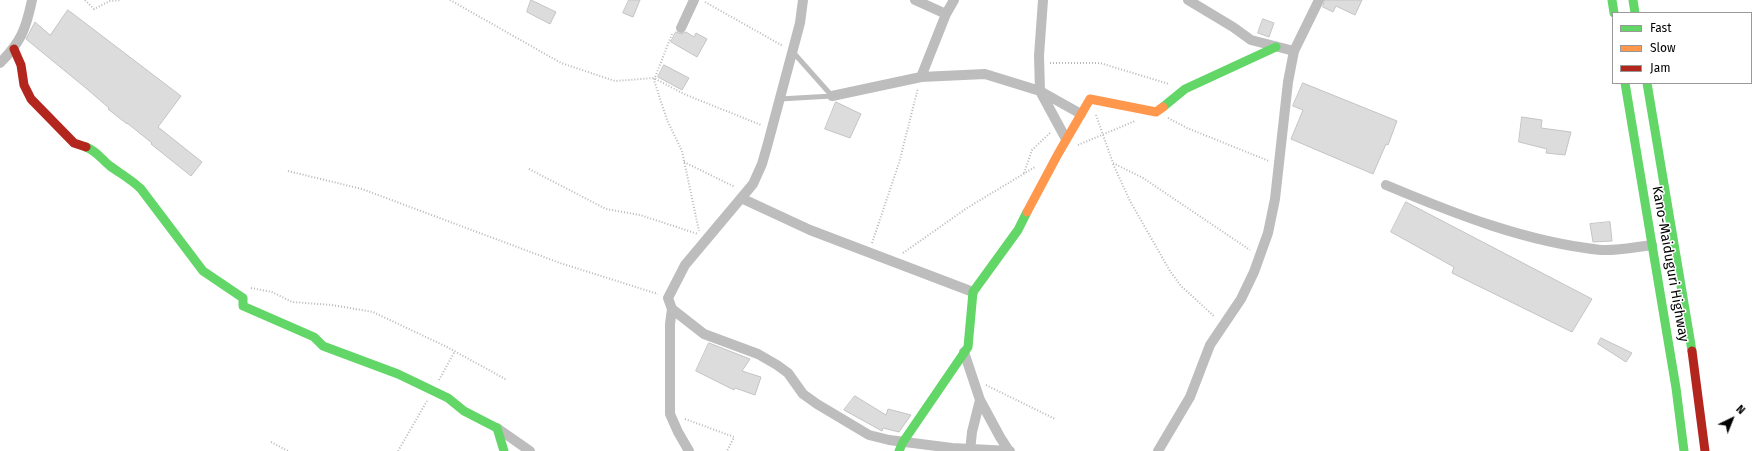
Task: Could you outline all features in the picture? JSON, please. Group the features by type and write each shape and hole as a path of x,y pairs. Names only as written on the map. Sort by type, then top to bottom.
{"main road":[{"path":"1612,0 1614,12"},
{"path":"1633,0 1635,12"},
{"path":"901,446 968,347 973,292 1018,230 1066,139 1090,99 1156,112 1185,89 1276,47"},
{"path":"14,50 21,65 24,85 31,99 74,143 95,151 110,166 131,179 141,189 172,229 199,267 214,280 243,298 243,306 314,338 323,346 349,357 398,374 448,398 464,411 497,428 504,451"},
{"name":"Kano-Maiduguri Highway","path":"1625,84 1676,388 1684,451"},
{"name":"Kano-Maiduguri Highway","path":"1647,84 1697,381 1705,451"}],"street":[{"path":"0,64 14,50 26,26 32,0"},
{"path":"682,26 694,0"},
{"path":"689,451 670,414 670,324 672,309 668,298 685,265 753,184 762,164 772,129 800,23 803,0"},
{"path":"915,0 946,14"},
{"path":"921,77 946,14 954,0"},
{"path":"1043,0 1039,63 1040,91 1066,139"},
{"path":"1188,0 1232,26 1251,40 1294,51"},
{"path":"1158,451 1186,404 1205,357 1223,325 1241,298 1268,233 1275,199 1288,82 1294,51 1319,0"},
{"path":"832,96 921,77 985,74 1040,91 1081,114"},
{"path":"1386,184 1456,214 1535,238 1602,250 1652,245"},
{"path":"743,195 810,230 868,254 973,292"},
{"path":"672,309 704,334 758,354 777,365 788,373 803,394 816,404 869,435 901,446 1010,451"},
{"path":"964,352 980,400 1000,437 1010,451"},
{"path":"970,450 972,432 980,400"},
{"path":"497,428 530,451"}],"lane":[{"path":"792,51 832,96"},
{"path":"780,99 832,96"}],"path":[{"path":"85,0 94,9 110,1 121,0"},
{"path":"450,0 561,63 615,81 654,78 684,94 772,129"},
{"path":"702,0 792,51"},
{"path":"682,26 677,21 654,78 667,120 682,152 702,245"},
{"path":"1039,63 1100,63 1185,89"},
{"path":"868,254 898,163 921,77"},
{"path":"1090,99 1104,134 1113,163 1130,201 1170,271 1181,286 1223,325"},
{"path":"1156,112 1186,128 1279,165"},
{"path":"1077,146 1136,121"},
{"path":"1024,174 1032,150 1059,125"},
{"path":"684,162 743,195"},
{"path":"1113,163 1143,178 1259,256"},
{"path":"890,262 967,208 1038,166"},
{"path":"528,169 606,209 640,215 699,234"},
{"path":"288,171 362,189 560,263 668,298"},
{"path":"246,287 272,292 292,302 332,305 373,312 446,346 507,380"},
{"path":"973,379 1055,419"},
{"path":"670,414 734,437 727,451"},
{"path":"271,442 288,451"}],"building":[{"path":"531,0 556,12 550,24 527,12"},
{"path":"629,0 640,0 633,17 623,13"},
{"path":"1325,0 1362,0 1355,15 1336,6 1333,12 1323,7"},
{"path":"68,10 181,96 158,127 202,162 191,176 108,109 109,108 87,89 26,39 35,22 50,35"},
{"path":"1263,19 1274,23 1269,37 1258,33"},
{"path":"676,32 681,34 686,32 694,37 696,33 707,39 697,57 671,42"},
{"path":"664,65 689,78 682,90 658,77"},
{"path":"1303,83 1397,121 1388,145 1386,144 1373,174 1291,139 1303,110 1293,106"},
{"path":"836,102 861,114 850,138 825,129"},
{"path":"1522,117 1542,120 1541,128 1571,132 1565,155 1546,153 1547,149 1519,142"},
{"path":"1406,202 1592,299 1572,332 1452,273 1454,267 1391,232"},
{"path":"1610,222 1612,241 1593,242 1590,224"},
{"path":"1601,338 1632,353 1626,362 1598,344"},
{"path":"709,343 750,359 742,371 761,377 755,395 735,388 734,390 696,371"},
{"path":"855,396 886,415 888,409 911,415 899,432 883,428 882,431 844,410"}],"traffic: fast":[{"path":"1612,0 1614,12"},
{"path":"1633,0 1635,12"},
{"path":"1163,107 1185,89 1276,47"},
{"path":"1625,84 1676,388 1684,451"},
{"path":"1647,84 1692,351"},
{"path":"86,147 94,151 110,166 141,189 203,271 243,298 243,306 314,337 323,346 398,374 448,398 464,411 497,428 504,451"},
{"path":"899,451 903,442 968,347 973,292 1018,230 1027,212"}],"traffic: slow":[{"path":"1027,212 1090,99 1156,112 1163,107"}],"traffic: jam":[{"path":"14,49 21,65 24,85 31,99 74,143 86,147"},
{"path":"1692,351 1705,451"}]}
